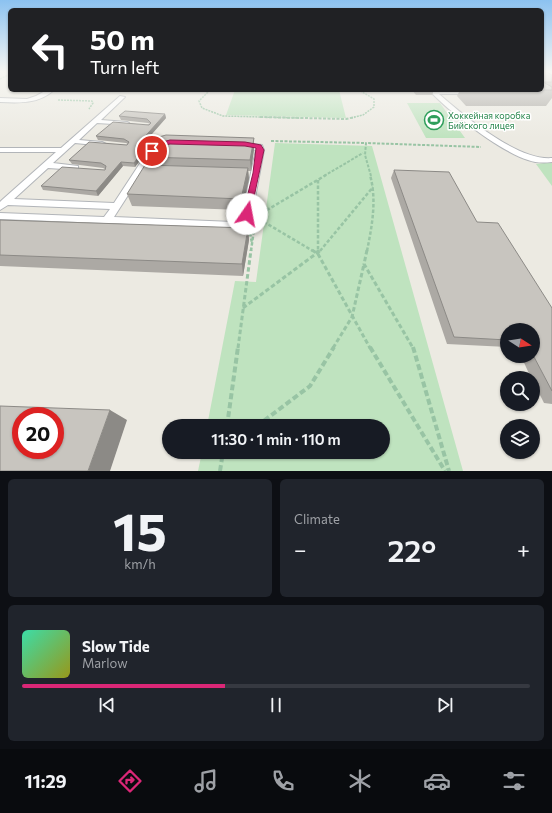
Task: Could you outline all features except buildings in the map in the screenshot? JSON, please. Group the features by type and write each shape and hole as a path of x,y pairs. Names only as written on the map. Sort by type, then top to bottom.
{"lane":[{"path":"0,100 32,101 46,94"},
{"path":"436,94 456,112 508,148 529,158 542,161 552,160"},
{"path":"2,204 122,97"},
{"path":"95,120 133,124"},
{"path":"72,141 110,145"},
{"path":"0,216 233,225 241,223 247,214 252,176 260,150 259,147 230,144"},
{"path":"107,220 142,173 158,145"},
{"path":"0,150 62,150"},
{"path":"45,165 81,169"},
{"path":"2,204 116,206"}],"path":[{"path":"206,94 198,101 202,108 223,116 346,119 363,115 374,107 374,99 366,94"},
{"path":"56,98 60,100 92,101 93,103 85,114"},
{"path":"270,148 271,141 508,148"},
{"path":"266,419 310,386 352,317 372,222 373,187 363,153 366,143"},
{"path":"256,217 363,153"},
{"path":"318,180 318,254 352,317 445,471"},
{"path":"242,308 318,254 373,187"},
{"path":"256,217 318,254"},
{"path":"228,419 242,308 256,217"},
{"path":"364,264 412,344 449,471"},
{"path":"220,471 222,459"}],"green space":[{"path":"234,94 340,94 346,118 226,115"},
{"name":"Хоккейная коробка Бийского лицея","path":"407,103 440,103 465,138 426,138"},
{"path":"275,143 372,146 463,471 198,471 201,459 390,459 390,419 208,419 235,281 256,282"},
{"path":"552,162 552,186 536,164"}],"place":[{"name":"Хоккейная коробка Бийского лицея","path":"434,120"}],"route":[{"path":"152,151 158,145 170,142 245,144 259,147 260,150 257,173 247,214"}]}
